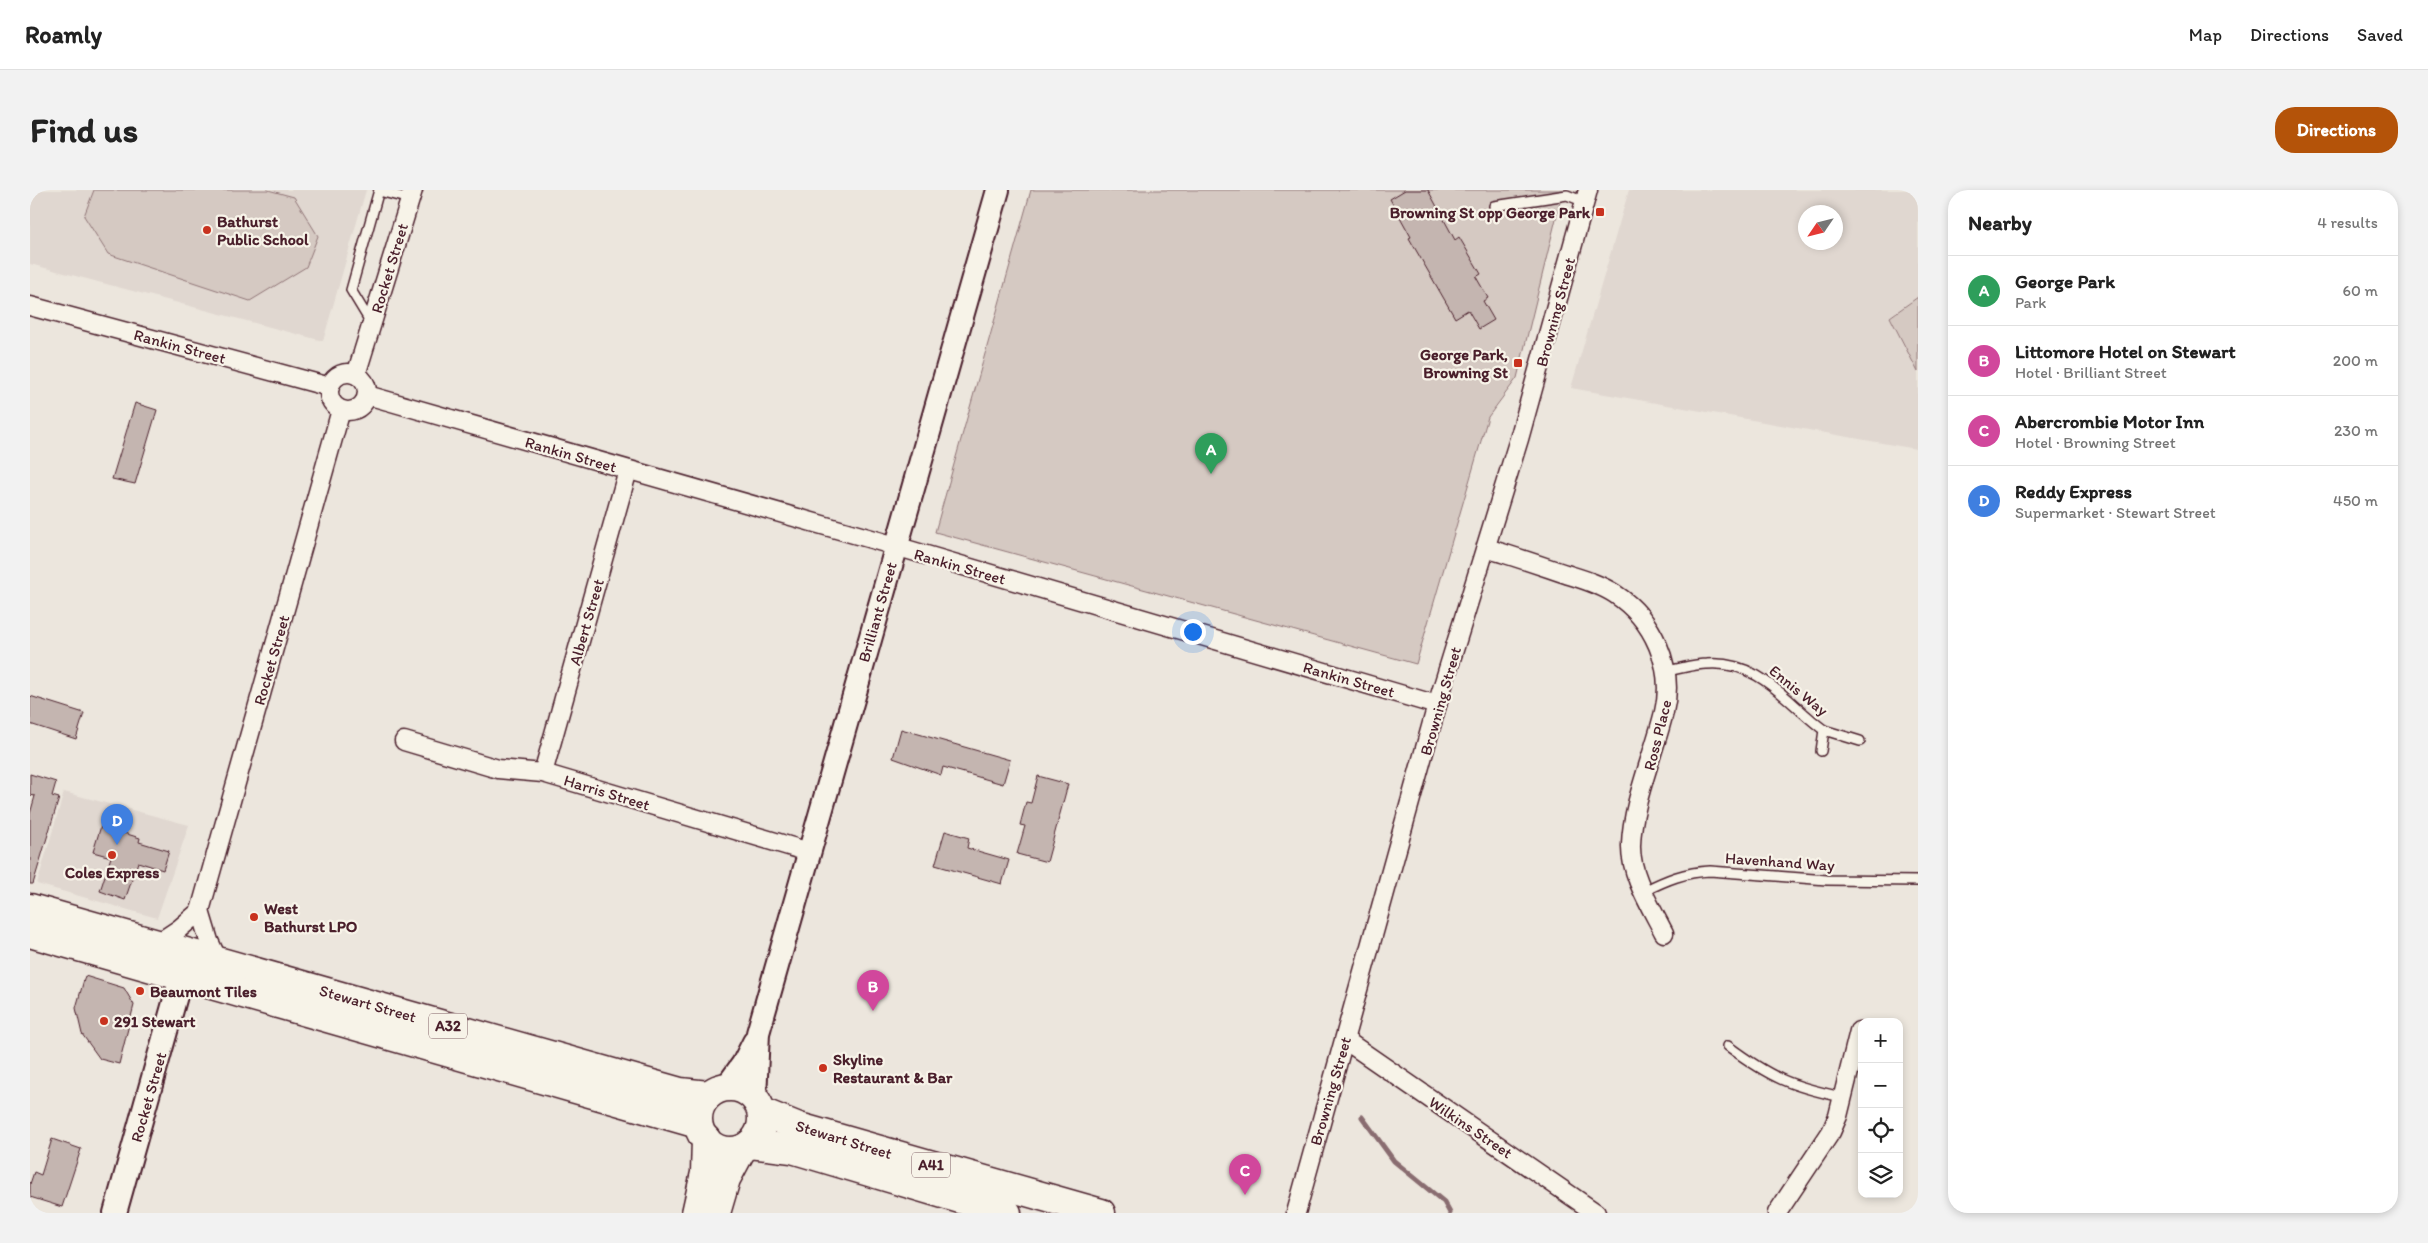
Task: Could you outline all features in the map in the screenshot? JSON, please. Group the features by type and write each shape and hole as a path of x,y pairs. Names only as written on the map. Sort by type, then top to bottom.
{"highway":[{"name":"Stewart Street","path":"30,908 158,943 185,964 218,960 680,1092 717,1091"},
{"name":"Stewart Street","path":"30,933 185,964 702,1132"},
{"name":"A32","path":"717,1091 745,1090 759,1105"},
{"path":"696,1213 705,1174 699,1109 717,1091"},
{"name":"Stewart Street","path":"759,1105 799,1127 1101,1213"},
{"path":"716,1213 726,1179 746,1146 761,1128 759,1105"},
{"name":"A32","path":"702,1132 723,1150 746,1146"},
{"name":"Stewart Street","path":"746,1146 792,1149 1007,1213"}],"street":[{"name":"Brilliant Street","path":"717,1091 743,1064 758,1034 808,852 998,190"},
{"name":"Rocket Street","path":"356,374 411,194"},
{"name":"Browning Street","path":"1296,1213 1438,705 1539,370 1586,196"},
{"name":"Rankin Street","path":"30,306 330,387"},
{"path":"356,374 365,383 367,395 360,407 348,411 341,410 333,403 330,387 332,382 340,375 356,374"},
{"name":"Rankin Street","path":"367,395 1438,705"},
{"name":"Rocket Street","path":"200,911 341,410"},
{"name":"Albert Street","path":"543,773 628,470"},
{"name":"Ross Place","path":"1486,548 1591,582 1614,593 1634,609 1650,629 1660,651 1666,671 1668,694 1634,820 1631,846 1635,868 1664,933"},
{"name":"Harris Street","path":"404,741 498,769 543,773 808,852"},
{"path":"158,943 180,929 200,911 209,941 218,960"},
{"name":"Rocket Street","path":"117,1213 185,964"},
{"name":"Brilliant Street","path":"758,1034 759,1105"},
{"path":"1777,1213 1831,1132 1858,1035"},
{"name":"Wilkins Street","path":"1345,1040 1596,1213"}],"lane":[{"path":"372,324 351,290 379,190 411,194"},
{"path":"1494,206 1566,195 1586,196"},
{"name":"Ennis Way","path":"1666,671 1707,664 1728,664 1750,671 1769,681 1824,730 1860,741"},
{"name":"Ennis Way","path":"1821,751 1824,730"},
{"name":"Havenhand Way","path":"1644,891 1691,872 1710,871 1827,880 1918,881"},
{"path":"1728,1046 1759,1069 1779,1080 1800,1088 1842,1097"}],"shaded area":[{"name":"Bathurst Public School","path":"30,190 366,190 323,341 30,264"},
{"path":"94,190 268,190 294,197 318,236 306,267 250,301 108,254 84,216"},
{"path":"1031,190 1563,190 1517,378 1488,417 1416,664 935,532"},
{"path":"1629,190 1918,190 1918,297 1890,317 1918,372 1918,439 1916,449 1571,388"},
{"path":"1918,297 1918,372 1890,317"},
{"name":"Coles Express","path":"64,792 189,825 157,918 37,884"}],"building":[{"path":"1405,190 1428,190 1455,240 1459,237 1481,274 1476,277 1488,298 1483,301 1494,320 1479,329 1468,310 1455,318 1409,238 1411,237 1390,199"},
{"path":"135,403 157,410 135,484 112,479"},
{"path":"30,696 84,713 76,739 30,724"},
{"path":"901,729 1010,760 1003,784 943,767 941,775 893,758"},
{"path":"30,774 56,782 52,796 59,798 33,884 30,884 30,814 35,796 30,795"},
{"path":"1038,776 1068,784 1047,862 1017,854 1025,826 1020,825 1026,802 1031,803"},
{"path":"101,826 140,838 139,842 169,851 163,870 138,862 125,900 100,891 111,857 93,852"},
{"path":"945,831 969,838 967,848 1009,860 1002,884 935,865"},
{"name":"291 Stewart","path":"85,976 124,988 134,1005 119,1064 100,1059 82,1034 76,1008"},
{"path":"52,1139 81,1149 62,1207 30,1197 30,1184 34,1172 41,1175"}],"waterway":[{"path":"1362,1117 1394,1161 1444,1202 1450,1213"}],"place":[{"name":"Browning St opp George Park","path":"1600,212"},
{"name":"Bathurst Public School","path":"207,230"},
{"name":"George Park, Browning St","path":"1518,363"},
{"name":"George Park","path":"1211,474"},
{"name":"Reddy Express","path":"117,845"},
{"name":"Coles Express","path":"112,855"},
{"name":"West Bathurst LPO","path":"254,917"},
{"name":"Beaumont Tiles","path":"140,991"},
{"name":"Littomore Hotel on Stewart","path":"873,1011"},
{"name":"291 Stewart","path":"104,1021"},
{"name":"Skyline Restaurant & Bar","path":"823,1068"},
{"name":"Abercrombie Motor Inn","path":"1245,1195"}]}
